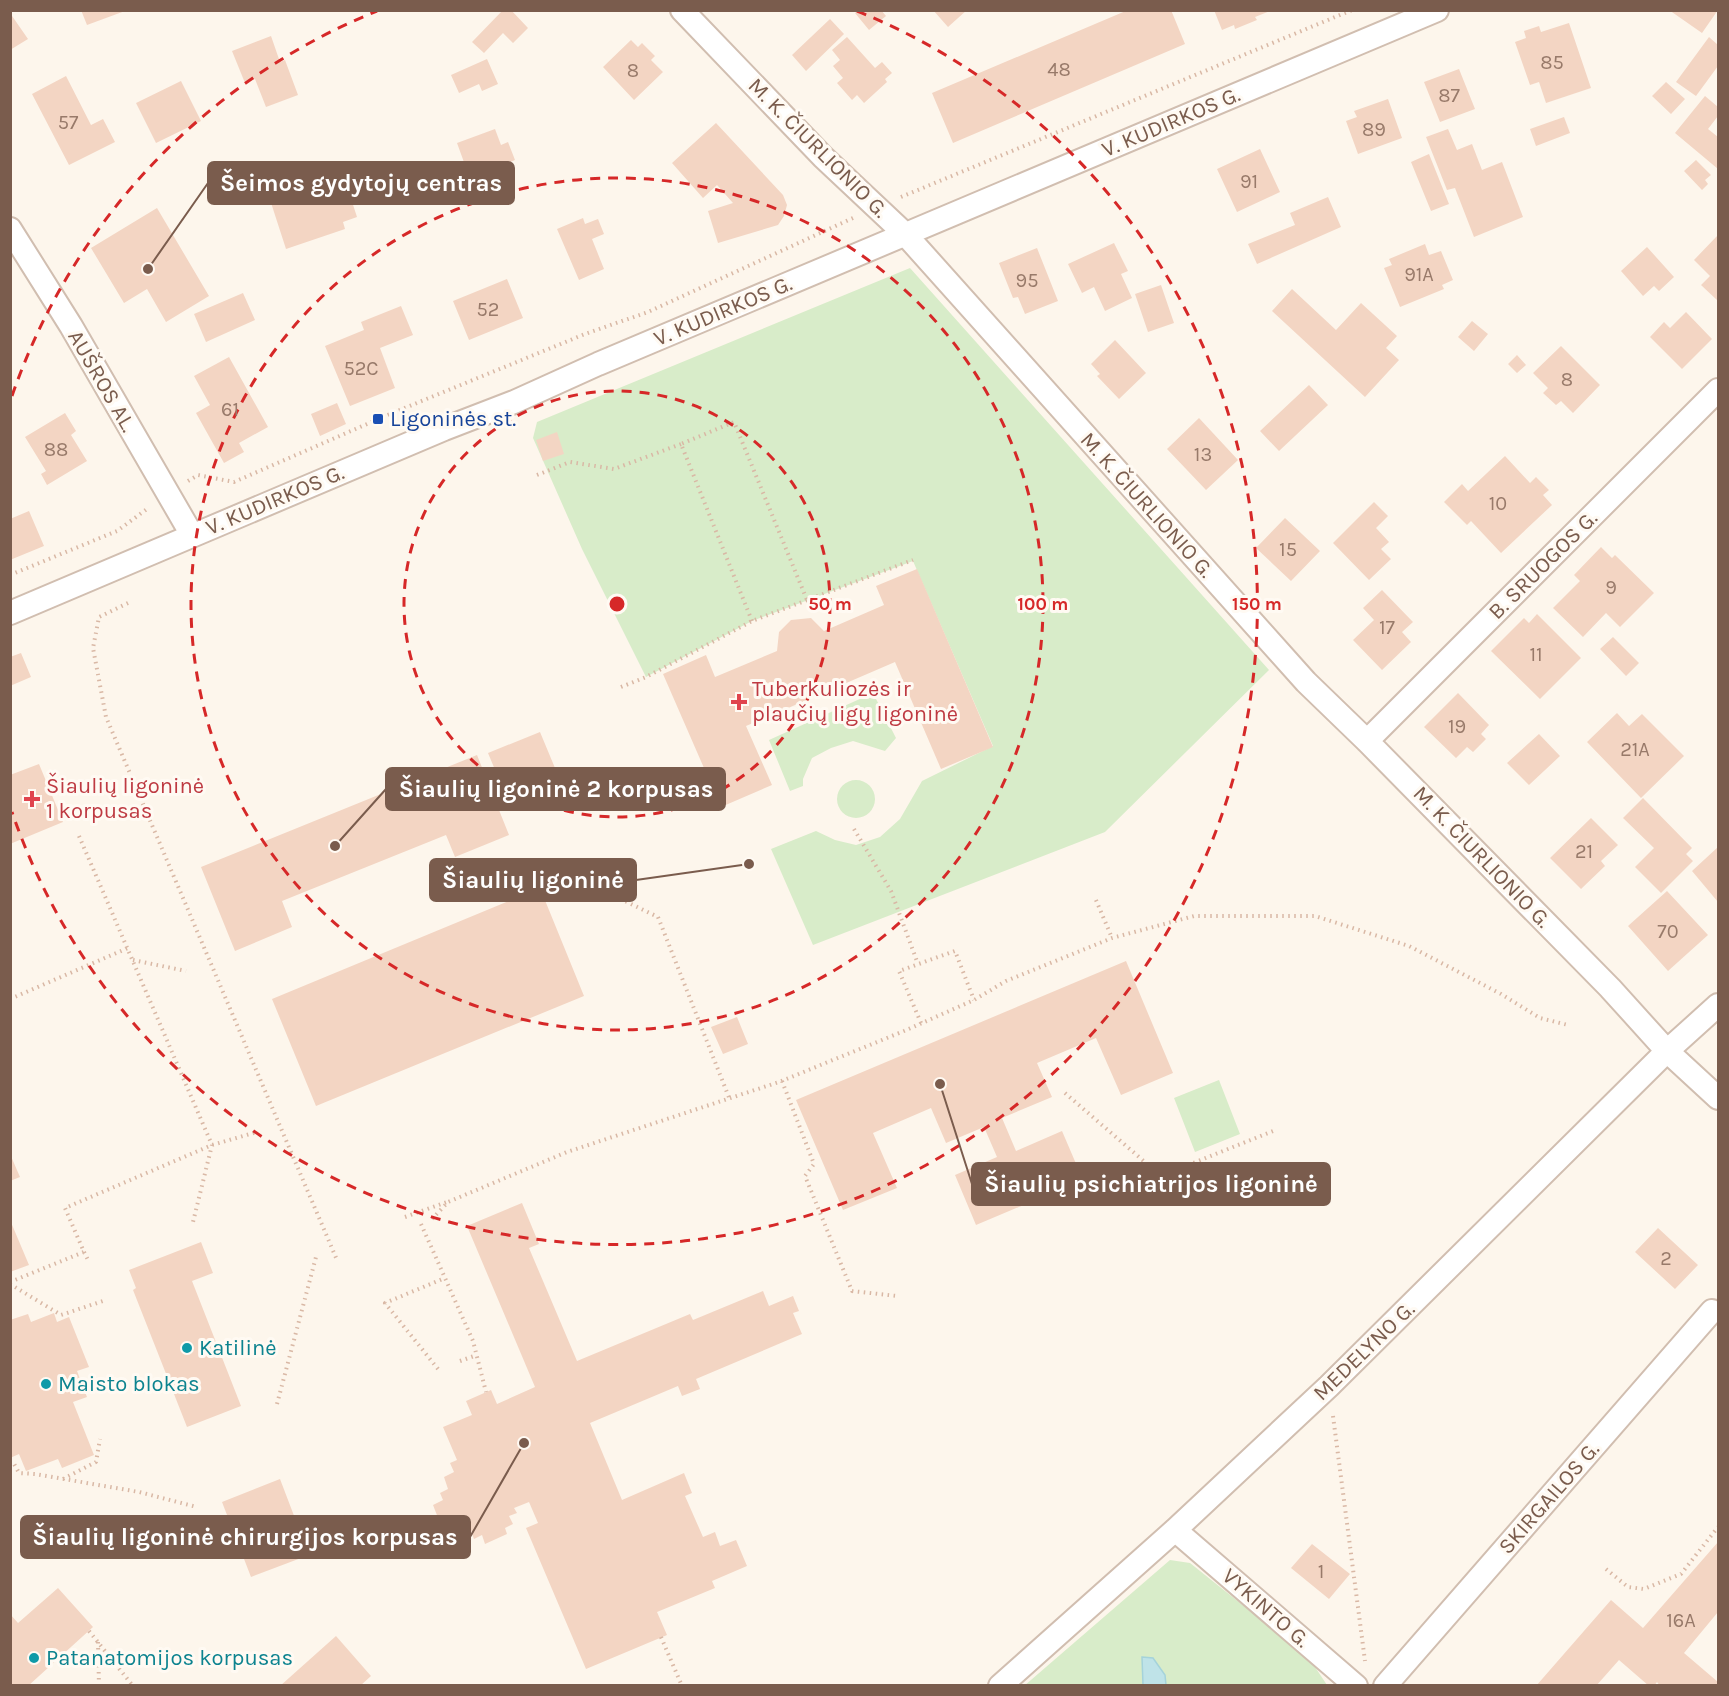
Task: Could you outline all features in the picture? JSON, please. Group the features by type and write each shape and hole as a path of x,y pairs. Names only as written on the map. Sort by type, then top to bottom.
{"street":[{"name":"M. K. ČIURLIONIO G.","path":"682,10 823,157 905,234 1306,682 1601,979 1667,1051 1719,1098"},
{"name":"V. KUDIRKOS G.","path":"10,613 444,429 514,402 598,364 1437,10"},
{"name":"AUŠROS AL.","path":"10,229 71,326 192,535"},
{"name":"B. SRUOGOS G.","path":"1367,741 1719,390"},
{"name":"MEDELYNO G.","path":"1000,1686 1175,1530 1329,1386 1667,1051 1719,1005"},
{"name":"SKIRGAILOS G.","path":"1385,1686 1712,1311"},
{"name":"VYKINTO G.","path":"1175,1530 1356,1686"}],"path":[{"path":"10,575 117,531 198,475 234,482 390,414 585,334 648,312 876,207 1352,10"},
{"path":"537,475 570,462 614,469 734,422 807,600"},
{"path":"681,444 752,621"},
{"path":"621,687 752,621 913,560"},
{"path":"128,603 99,617 93,648 106,717 337,1260"},
{"path":"854,829 891,891 918,964"},
{"path":"79,836 212,1145 193,1222"},
{"path":"604,891 658,917 730,1100"},
{"path":"1096,900 1112,938"},
{"path":"405,1217 448,1202 567,1152 782,1081 974,1000 1006,981 1112,938 1194,916 1315,916 1409,946 1502,994 1540,1018 1568,1025"},
{"path":"10,999 128,948"},
{"path":"921,1023 899,971 955,951 974,1000"},
{"path":"133,960 186,971"},
{"path":"782,1081 814,1164 805,1176 852,1292 897,1296"},
{"path":"1065,1093 1161,1176 1273,1131"},
{"path":"89,1262 65,1208 212,1145 257,1132"},
{"path":"432,1219 448,1202"},
{"path":"421,1224 473,1341 486,1392"},
{"path":"10,1283 84,1252"},
{"path":"277,1404 316,1257"},
{"path":"438,1369 385,1303 445,1278"},
{"path":"10,1283 61,1315 106,1300"},
{"path":"460,1361 477,1355"},
{"path":"1329,1386 1365,1662"},
{"path":"62,1479 96,1462 100,1439"},
{"path":"10,1463 13,1462 19,1473 139,1492 197,1507"},
{"path":"1605,1569 1628,1587 1644,1589 1681,1574 1719,1527"},
{"path":"89,1631 133,1686"},
{"path":"661,1637 682,1686"},
{"path":"98,1642 99,1686"}],"green space":[{"path":"910,268 1269,670 1105,832 813,945 771,849 816,831 835,840 856,845 880,837 900,819 922,781 993,746 913,561 752,621 646,677 582,549 533,438 537,422"},
{"path":"873,693 896,738 885,751 853,741 831,748 812,758 803,779 803,786 790,791 769,740"},
{"path":"856,780 863,781 869,786 874,792 874,806 869,812 863,817 856,818 849,817 843,812 838,806 837,799 838,792 843,786 849,781"},
{"path":"1219,1080 1240,1134 1195,1152 1174,1098"},
{"path":"1170,1560 1190,1563 1309,1658 1327,1685 1166,1685 1165,1675 1142,1657 1143,1685 1024,1686"}],"water":[{"path":"1142,1657 1153,1658 1165,1675 1166,1685 1143,1685"}],"building":[{"path":"81,10 125,10 125,11 87,25"},
{"path":"503,10 511,10 528,28 513,43 503,33 484,53 472,42"},
{"path":"858,10 881,10 886,16 869,30 855,13"},
{"path":"933,10 967,10 948,27"},
{"path":"1128,10 1171,10 1185,44 953,143 932,93"},
{"path":"1214,10 1270,11 1255,17 1257,20 1235,29 1234,25 1222,30"},
{"path":"1669,10 1718,10 1702,33"},
{"path":"10,13 28,39 10,50"},
{"path":"830,19 844,34 806,71 792,55"},
{"path":"1569,23 1591,88 1546,103 1539,82 1530,85 1515,42 1526,38 1524,31 1539,26 1541,32"},
{"path":"271,36 280,62 285,60 298,95 266,107 255,79 245,83 232,51"},
{"path":"847,37 875,68 882,62 892,73 885,79 887,82 864,103 857,95 852,100 837,83 843,78 833,66 840,60 832,50"},
{"path":"1709,37 1718,45 1718,66 1696,96 1676,82"},
{"path":"631,40 638,47 642,43 655,56 651,60 663,72 634,100 603,67"},
{"path":"487,59 498,84 482,91 479,84 459,93 451,75"},
{"path":"1459,69 1475,109 1440,122 1424,82"},
{"path":"66,76 91,125 103,119 115,142 69,165 32,94"},
{"path":"181,81 201,121 156,143 136,103"},
{"path":"1666,82 1685,99 1671,114 1652,96"},
{"path":"1705,96 1718,107 1718,116 1708,129 1718,137 1718,169 1675,133"},
{"path":"1388,99 1402,138 1358,154 1346,121 1357,117 1354,111"},
{"path":"1564,117 1570,133 1536,146 1530,129"},
{"path":"716,123 783,195 787,205 778,225 718,243 708,211 733,203 717,185 703,198 672,163"},
{"path":"495,129 501,145 508,142 515,160 508,163 515,184 477,198 457,143"},
{"path":"1448,129 1457,150 1472,144 1482,170 1502,162 1523,217 1474,237 1455,188 1447,190 1426,137"},
{"path":"1260,149 1280,192 1237,212 1217,169"},
{"path":"1429,154 1449,204 1431,211 1411,162"},
{"path":"1696,160 1711,175 1705,180 1708,184 1702,190 1684,171"},
{"path":"291,165 299,190 314,184 313,181 342,171 357,217 343,222 345,229 286,249 262,175"},
{"path":"1328,197 1341,227 1257,264 1248,244 1295,225 1290,213"},
{"path":"157,208 209,296 166,322 147,289 124,303 91,248"},
{"path":"583,218 585,224 598,219 604,234 592,239 604,269 579,280 557,229"},
{"path":"1718,235 1718,301 1701,285 1710,276 1694,260"},
{"path":"1114,243 1128,271 1121,274 1132,298 1105,311 1094,287 1082,293 1068,264"},
{"path":"1425,244 1429,255 1441,251 1453,280 1442,285 1444,289 1400,307 1384,268 1392,265 1389,259"},
{"path":"1647,247 1674,277 1659,291 1654,286 1643,296 1621,271"},
{"path":"1037,248 1058,301 1025,314 1018,297 1013,298 999,263"},
{"path":"507,279 523,318 469,340 453,301"},
{"path":"1161,285 1174,323 1148,332 1135,294"},
{"path":"1292,289 1336,330 1361,303 1397,336 1386,348 1399,360 1365,397 1272,311"},
{"path":"243,293 255,320 206,342 194,314"},
{"path":"401,306 413,335 380,348 395,388 350,406 325,346 364,330 361,322"},
{"path":"1686,312 1712,339 1682,369 1650,337 1664,322 1670,328"},
{"path":"1472,321 1488,334 1474,351 1458,337"},
{"path":"1115,340 1146,373 1119,399 1097,376 1100,374 1091,364"},
{"path":"1561,346 1600,385 1573,413 1561,401 1556,405 1543,393 1548,388 1533,373"},
{"path":"1517,355 1526,365 1517,373 1508,364"},
{"path":"229,357 268,427 239,443 244,452 224,463 196,413 210,405 194,376"},
{"path":"1309,385 1328,405 1279,451 1260,431"},
{"path":"337,403 346,424 320,436 311,414"},
{"path":"65,413 76,431 71,435 87,461 47,485 41,474 46,471 25,437"},
{"path":"1199,418 1238,460 1206,490 1167,449"},
{"path":"557,432 564,454 543,461 536,440"},
{"path":"1505,456 1530,483 1536,477 1549,490 1543,495 1552,505 1501,553 1471,521 1467,525 1444,502 1462,484 1468,491"},
{"path":"1374,502 1388,516 1376,528 1389,542 1381,549 1391,559 1369,580 1333,543"},
{"path":"29,511 44,546 10,560 10,519"},
{"path":"1285,518 1320,551 1291,581 1256,548"},
{"path":"1601,547 1612,558 1615,555 1654,593 1620,627 1606,613 1583,637 1553,608 1580,581 1574,575"},
{"name":"Tuberkuliozės ir plaučių ligų ligoninė","path":"917,569 993,747 941,769 895,662 746,726 772,785 721,807 663,674 706,655 715,677 777,651 779,632 791,620 811,618 824,631 884,605 876,586"},
{"path":"1382,590 1413,622 1402,632 1411,642 1382,670 1353,640 1374,620 1363,608"},
{"path":"1537,614 1581,658 1540,699 1491,651 1524,618 1529,623"},
{"path":"1613,637 1639,663 1626,676 1600,649"},
{"path":"21,653 31,677 10,686 10,657"},
{"path":"1458,693 1489,725 1481,734 1486,739 1473,752 1467,747 1456,758 1424,727"},
{"path":"1617,713 1629,726 1642,714 1684,756 1641,798 1587,742"},
{"path":"540,732 555,768 503,789 488,753"},
{"path":"1539,734 1560,756 1529,785 1507,763"},
{"path":"477,755 509,835 455,857 446,835 282,901 292,927 235,951 201,867"},
{"name":"Šiaulių ligoninė 1 korpusas","path":"39,764 63,822 10,844 10,775"},
{"path":"1643,798 1692,848 1686,854 1693,861 1661,893 1635,867 1654,848 1623,818"},
{"path":"1591,818 1618,845 1601,861 1605,866 1581,889 1550,858"},
{"path":"1718,847 1718,902 1692,871"},
{"path":"540,888 584,996 316,1106 272,999"},
{"path":"1667,891 1708,935 1668,971 1628,926"},
{"path":"1126,961 1173,1073 1121,1095 1096,1038 1037,1063 1052,1097 1002,1118 1016,1151 1062,1131 1083,1180 976,1225 955,1175 997,1157 984,1127 946,1143 931,1108 873,1133 897,1188 843,1210 796,1100"},
{"path":"737,1017 748,1044 723,1054 711,1027"},
{"path":"10,1154 20,1177 10,1181"},
{"path":"522,1203 539,1244 529,1248 577,1361 690,1314 693,1320 763,1291 769,1306 793,1296 799,1311 793,1313 802,1334 696,1379 700,1389 682,1396 678,1386 590,1423 622,1500 684,1473 692,1493 685,1496 703,1537 715,1532 720,1546 736,1540 747,1566 712,1581 715,1588 657,1612 667,1635 586,1669 526,1528 538,1523 529,1502 514,1508 517,1513 509,1516 513,1524 505,1528 507,1534 485,1544 482,1535 474,1539 471,1531 465,1534 462,1527 454,1531 451,1524 442,1528 433,1505 443,1500 440,1493 448,1489 444,1477 454,1472 450,1463 457,1460 443,1427 472,1415 466,1401 491,1390 497,1404 535,1387 467,1226"},
{"path":"10,1220 29,1265 10,1272"},
{"path":"1658,1228 1698,1265 1675,1289 1635,1252"},
{"name":"Katilinė","path":"201,1242 213,1273 192,1281 241,1406 187,1427 133,1290 136,1288 129,1270"},
{"name":"Maisto blokas","path":"54,1313 57,1322 69,1317 89,1367 77,1371 87,1397 73,1402 94,1455 62,1468 58,1459 26,1471 19,1454 10,1458 10,1320 28,1314 31,1322"},
{"path":"280,1479 309,1555 251,1577 222,1502"},
{"path":"1718,1542 1718,1612 1684,1653 1718,1682 1718,1686 1660,1686 1657,1682 1654,1686 1649,1686 1619,1660 1596,1686 1536,1686 1611,1600 1643,1628"},
{"path":"1312,1544 1350,1574 1329,1599 1291,1568"},
{"name":"Patanatomijos korpusas","path":"58,1588 93,1627 28,1686 10,1686 10,1614 18,1623"},
{"path":"336,1636 371,1676 360,1686 280,1686"}],"place":[{"name":"Šeimos gydytojų centras","path":"148,269"},
{"name":"Ligoninės st.","path":"378,419"},
{"name":"Tuberkuliozės ir plaučių ligų ligoninė","path":"739,702"},
{"name":"Šiaulių ligoninė 1 korpusas","path":"32,799"},
{"name":"Šiaulių ligoninė 2 korpusas","path":"335,846"},
{"name":"Šiaulių ligoninė","path":"749,864"},
{"name":"Šiaulių psichiatrijos ligoninė","path":"940,1084"},
{"name":"Katilinė","path":"187,1348"},
{"name":"Maisto blokas","path":"46,1384"},
{"name":"Šiaulių ligoninė chirurgijos korpusas","path":"524,1443"},
{"name":"Patanatomijos korpusas","path":"34,1658"}]}
